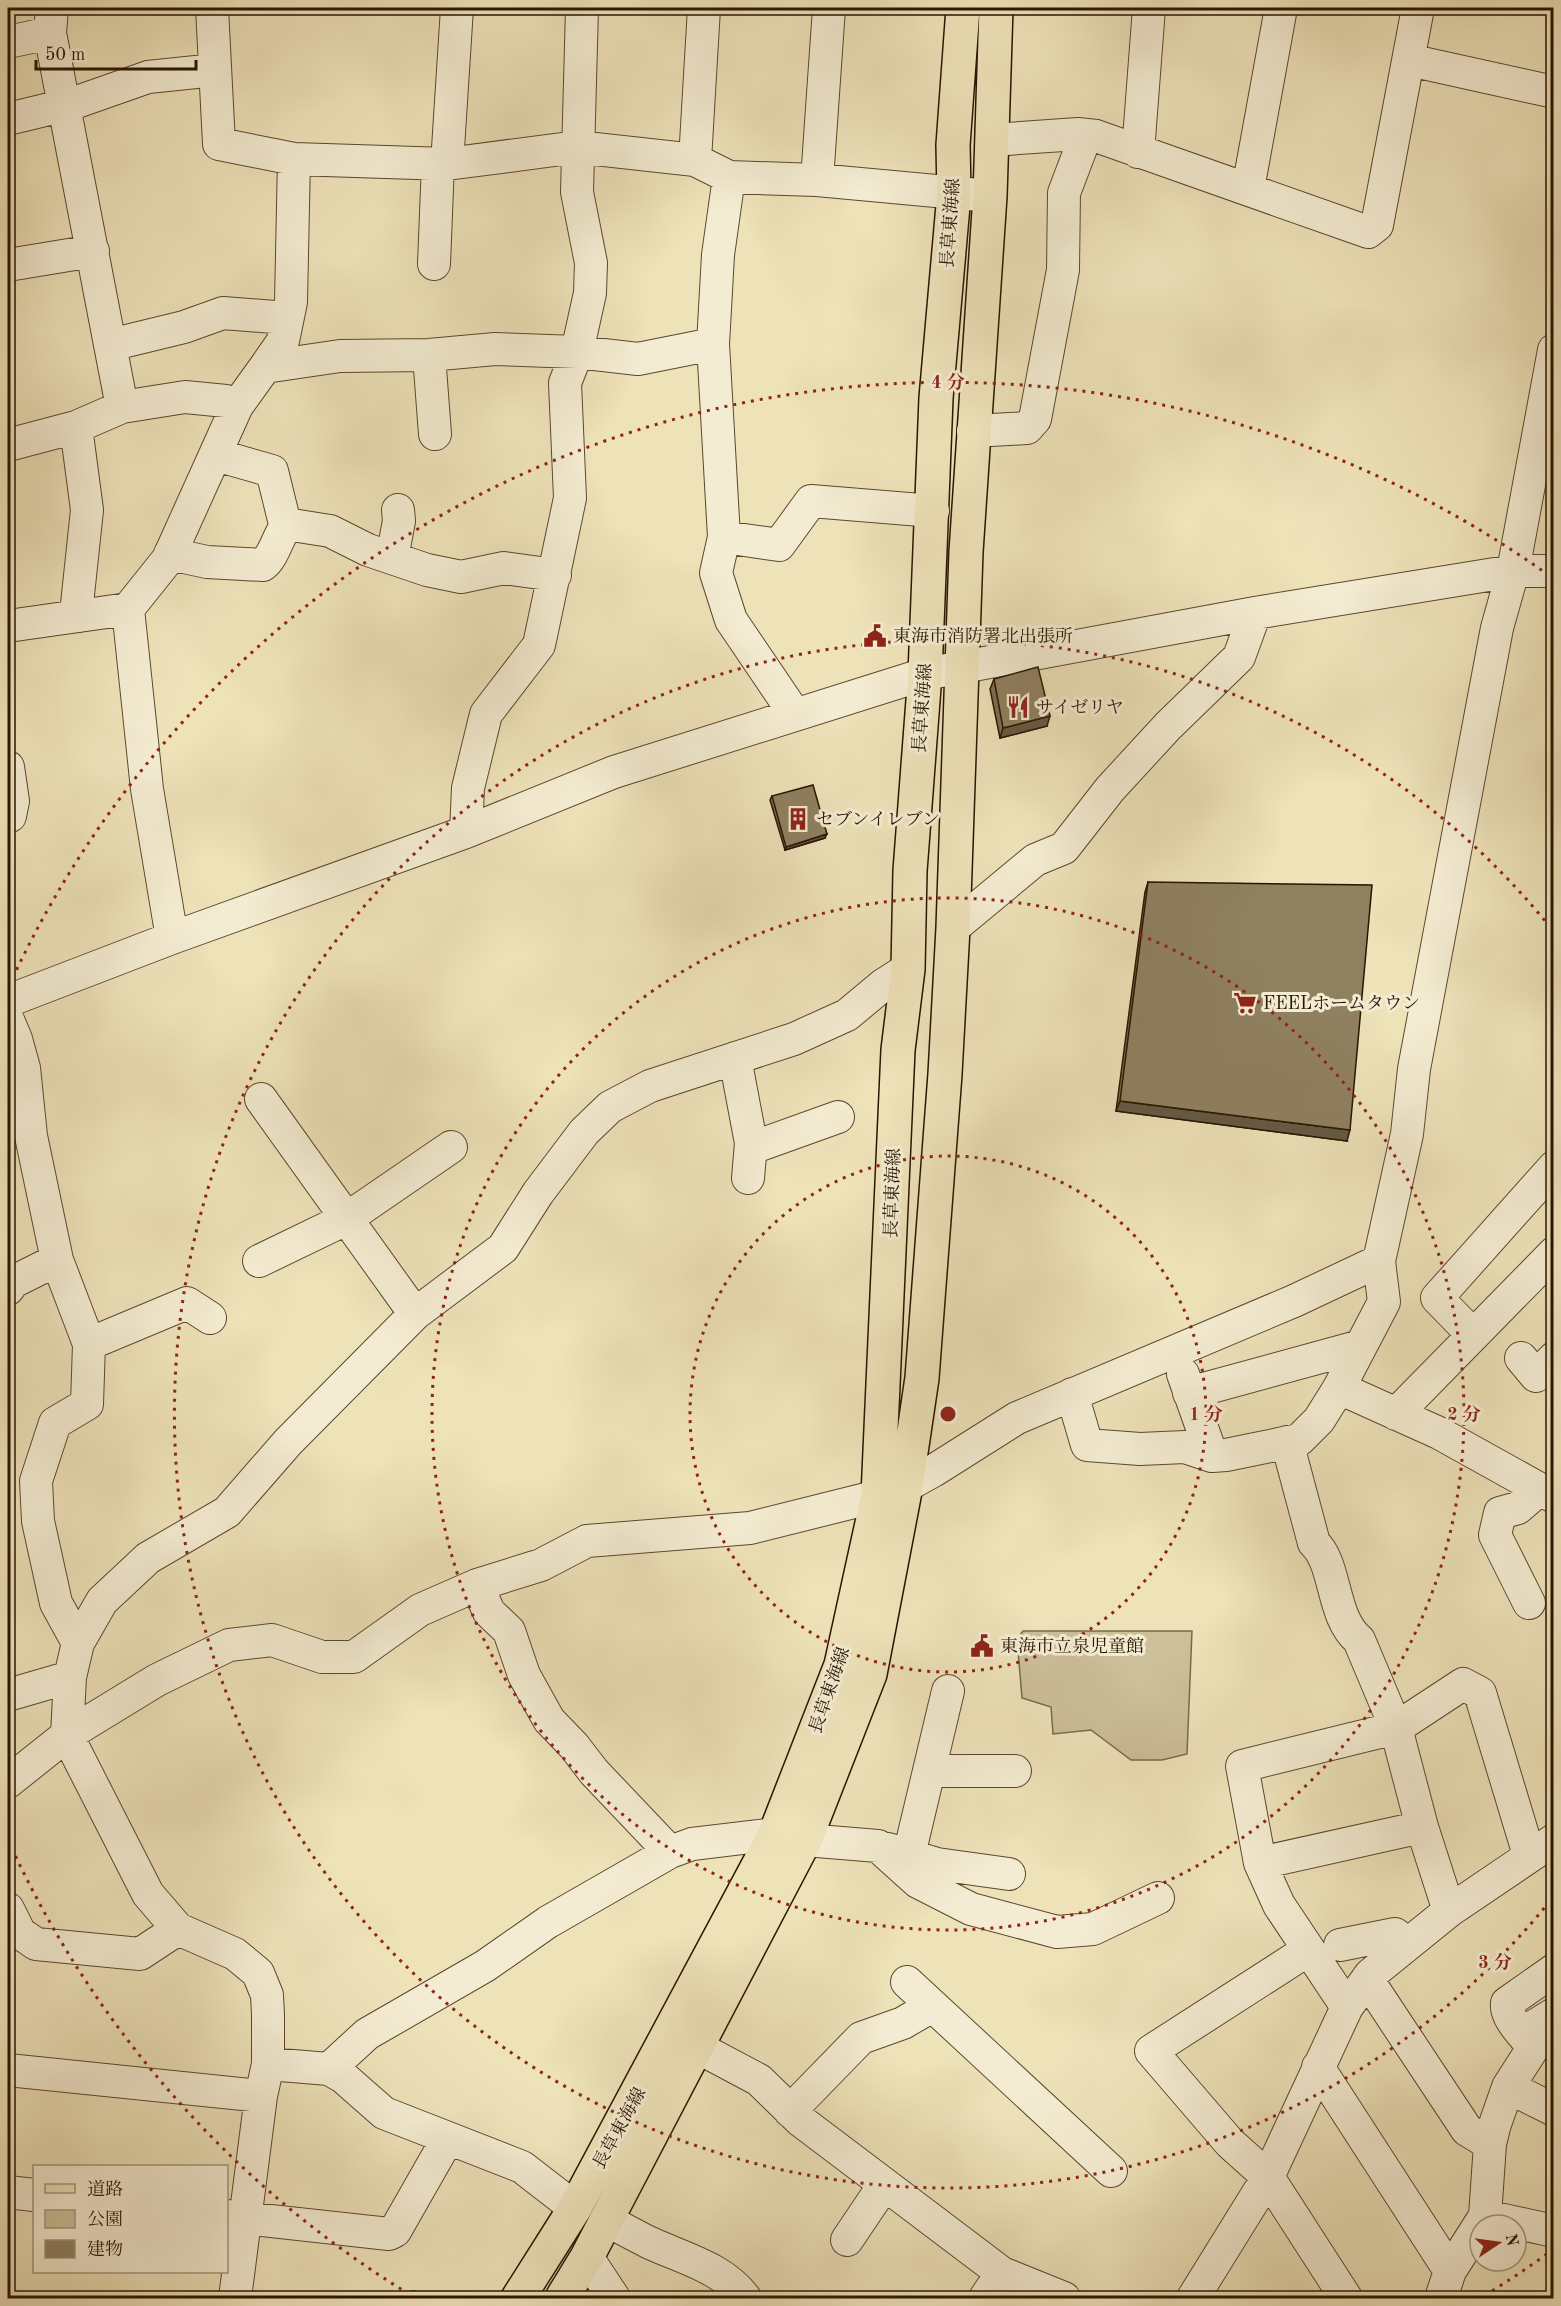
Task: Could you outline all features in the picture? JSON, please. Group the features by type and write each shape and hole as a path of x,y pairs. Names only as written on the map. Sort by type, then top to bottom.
{"main road":[{"name":"長草東海線","path":"562,2298 587,2257 697,2047 790,1837 870,1674 892,1491 898,1050 908,969 910,871 925,674 936,398 954,194 953,145 963,8"},
{"name":"長草東海線","path":"892,1491 922,1378 953,928 961,668 973,431 990,195 996,8"},
{"name":"長草東海線","path":"518,2298 575,2208 790,1837"}],"street":[{"path":"212,8 219,144 294,159 442,164 577,147 695,160 729,177 817,180 954,194 990,195"},
{"path":"434,264 457,8"},
{"path":"466,832 468,788 486,714 538,645 570,498 565,383 578,352 590,292 591,263 577,192 582,8"},
{"path":"695,160 704,8"},
{"path":"817,180 829,8"},
{"path":"1138,152 1149,8"},
{"path":"1248,189 1281,8"},
{"path":"992,140 1086,135 1368,232 1377,225 1418,8"},
{"path":"8,42 51,20 64,105 122,407"},
{"path":"1409,60 1554,92"},
{"path":"8,119 64,105 148,77 215,70"},
{"path":"973,431 1027,429 1035,419 1063,270 1064,193 1086,135"},
{"path":"172,938 147,789 129,609 170,554 237,406 283,341 291,302 294,159"},
{"path":"729,177 718,255 713,344 724,537 716,573 731,620 794,713"},
{"path":"8,265 93,251"},
{"path":"110,345 184,327 223,313 288,318"},
{"path":"265,367 340,356 429,355 495,350 578,352 638,359 713,344"},
{"path":"1072,1394 1087,1445 1140,1449 1185,1448 1212,1456 1299,1440 1318,1420 1339,1388 1384,1302 1379,1261 1407,1134 1414,1069 1497,628 1513,571 1554,350"},
{"path":"429,355 435,434"},
{"path":"8,445 76,427 122,407 185,397 226,401 237,406"},
{"path":"76,427 87,510 77,604 79,616"},
{"path":"216,455 272,471 284,520 288,523 330,531 368,550 427,570 461,577 504,568 555,575"},
{"path":"724,537 779,545 811,501 933,511"},
{"path":"392,558 399,521 398,510"},
{"path":"170,554 207,562 263,565 269,560 280,533 288,523"},
{"path":"8,1001 172,938 466,832 614,771 925,674 1255,613 1513,571 1554,572"},
{"path":"8,626 129,609"},
{"path":"953,928 1035,860 1064,848 1110,789 1168,726 1239,657 1255,613"},
{"path":"8,767 13,801 8,817"},
{"path":"235,2298 236,2218 268,2064 267,1995 258,1973 235,1954 178,1929 148,1894 67,1735 70,1677 78,1643 102,1601 148,1558 227,1512 288,1442 416,1314 503,1248 538,1193 584,1132 610,1107 650,1086 794,1039 847,1015 883,985 908,969"},
{"path":"8,1020 24,1068 31,1136 57,1260 89,1344 87,1404 55,1423 36,1481 38,1521 56,1603 78,1643"},
{"path":"735,1058 751,1143 748,1178"},
{"path":"261,1098 416,1314"},
{"path":"751,1143 760,1145 838,1117"},
{"path":"259,1260 346,1219 451,1147"},
{"path":"1472,1334 1437,1298 1554,1167"},
{"path":"1396,1414 1554,1253"},
{"path":"8,1289 13,1282 57,1260"},
{"path":"8,1782 67,1735 157,1680 229,1645 272,1640 322,1657 354,1656 420,1610 477,1585 541,1565 587,1541 750,1528 892,1491 1017,1418 1294,1301 1379,1261"},
{"path":"89,1344 187,1303 210,1318"},
{"path":"1189,1393 1361,1346"},
{"path":"1175,1350 1212,1456"},
{"path":"1521,1358 1536,1376 1554,1358"},
{"path":"1339,1388 1439,1433 1547,1493"},
{"path":"1287,1442 1314,1543 1322,1549 1332,1587 1350,1632 1359,1640 1396,1728 1422,1827 1449,1911"},
{"path":"1529,1603 1495,1535 1500,1513 1518,1508 1547,1493"},
{"path":"477,1585 489,1612 509,1631 524,1676 549,1720 574,1746 594,1772 670,1852"},
{"path":"8,1695 70,1677"},
{"path":"1193,2298 1268,2177 1347,2007 1367,1979 1406,1943 1541,1847 1480,1693 1463,1684 1396,1728 1242,1766 1260,1863 1279,1905 1347,2007"},
{"path":"909,1855 948,1691"},
{"path":"929,1771 1015,1771"},
{"path":"1260,1863 1422,1827"},
{"path":"329,2069 367,2034 485,1966 548,1922 670,1852 692,1844 790,1837 878,1846 937,1864 1009,1874"},
{"path":"878,1846 918,1882 971,1909 1058,1932 1093,1929 1158,1898"},
{"path":"8,1909 20,1933 36,1944 140,1954 178,1929"},
{"path":"1340,1945 1395,1934 1406,1943"},
{"path":"1308,1950 1151,2051 1230,2143 1268,2177 1346,2298"},
{"path":"1485,2213 1490,2144 1508,2087 1533,2048 1511,2020 1506,2010 1507,2003 1554,1970"},
{"path":"1367,1979 1467,2130 1490,2144"},
{"path":"907,1982 1111,2171"},
{"path":"790,2111 861,2038 903,2023 932,2006"},
{"path":"1523,2033 1554,2014"},
{"path":"697,2047 759,2080 790,2111 884,2186 1002,2273 1064,2298"},
{"path":"268,2064 329,2069 343,2077 384,2114 522,2167 575,2208"},
{"path":"1318,2067 1445,2284 1468,2245"},
{"path":"8,2070 261,2096"},
{"path":"1508,2087 1554,2110"},
{"path":"236,2218 388,2234 396,2231 448,2138"},
{"path":"847,2240 884,2186"},
{"path":"8,2192 33,2195"},
{"path":"606,2220 648,2242 706,2266 746,2298"},
{"path":"1528,2225 1554,2231"},
{"path":"587,2257 614,2298"},
{"path":"985,2298 1002,2273"}],"green space":[{"path":"1023,1631 1192,1631 1187,1754 1162,1760 1131,1760 1091,1730 1053,1734 1051,1707 1022,1698 1017,1639"}],"building":[{"name":"サイゼリヤ","path":"1038,667 1050,716 1003,728 994,679"},
{"name":"セブンイレブン","path":"813,785 827,834 786,847 772,796"},
{"name":"FEELホームタウン","path":"1148,882 1372,885 1350,1130 1120,1101"},
{"path":"412,2291 467,2297 467,2298 403,2298"}],"place":[{"name":"東海市消防署北出張所","path":"875,636"},
{"name":"サイゼリヤ","path":"1018,707"},
{"name":"セブンイレブン","path":"798,819"},
{"name":"FEELホームタウン","path":"1245,1003"},
{"name":"東海市立泉児童館","path":"982,1646"}]}
